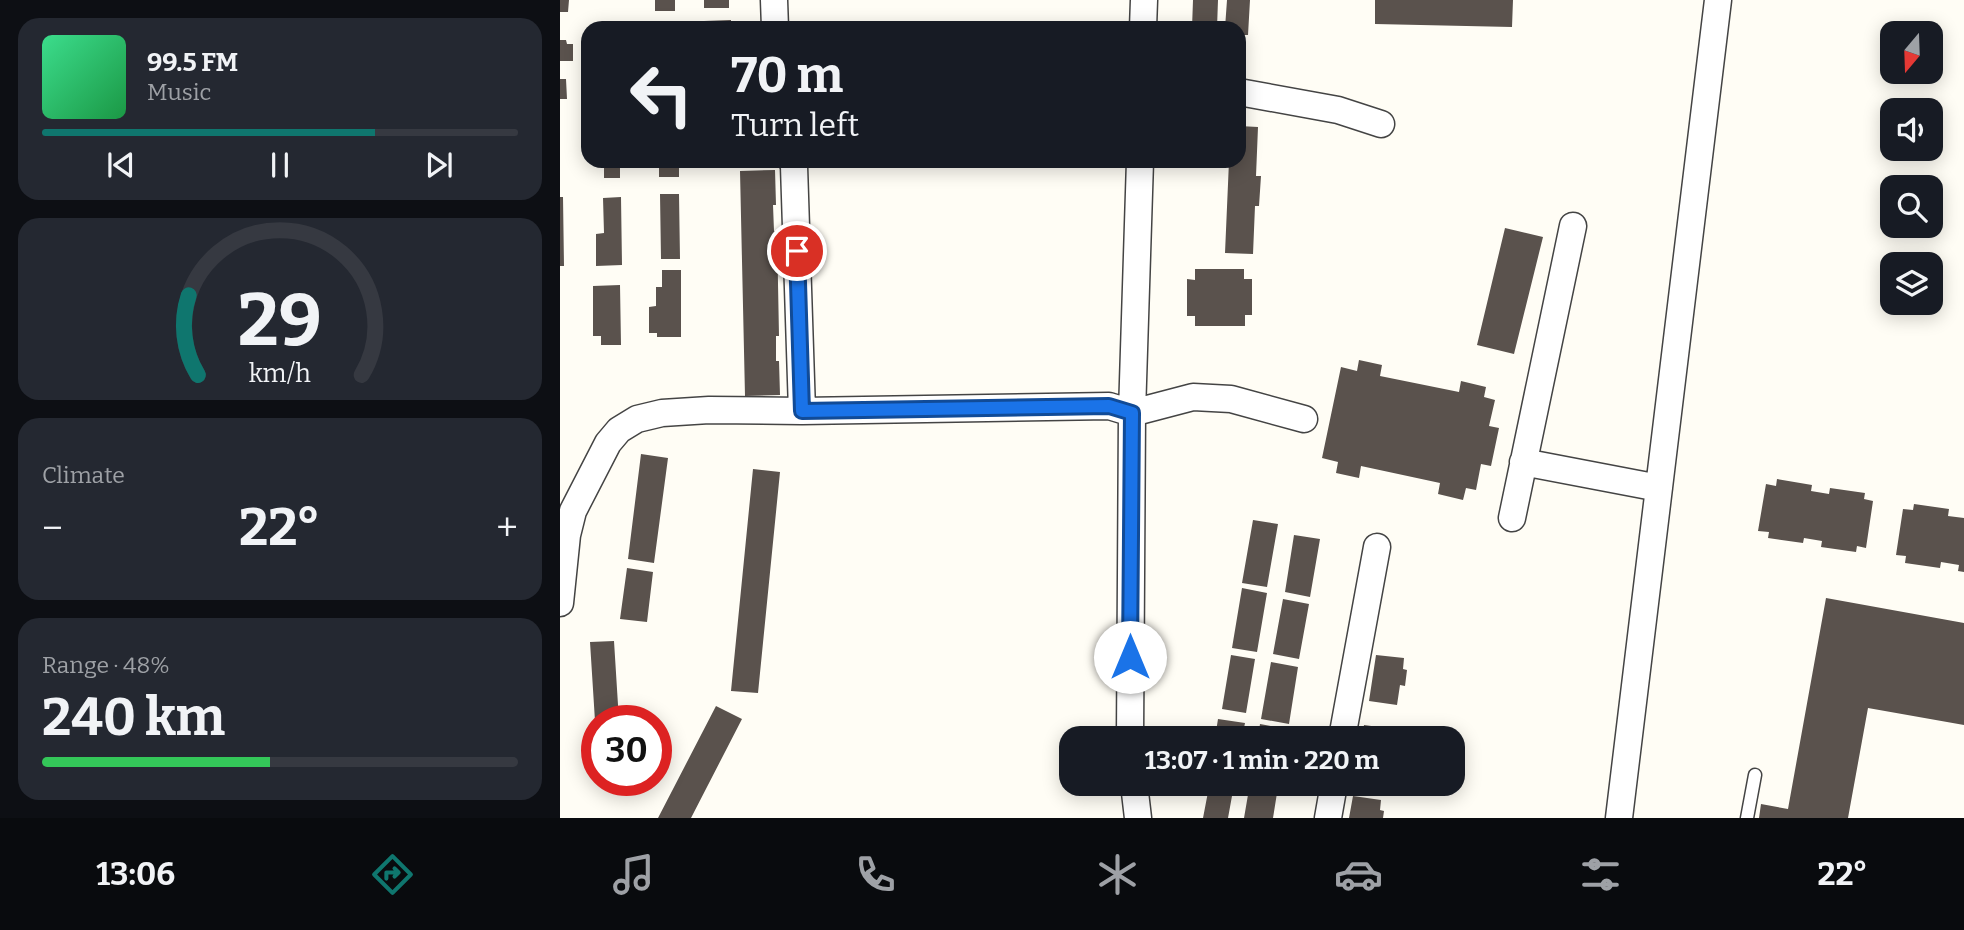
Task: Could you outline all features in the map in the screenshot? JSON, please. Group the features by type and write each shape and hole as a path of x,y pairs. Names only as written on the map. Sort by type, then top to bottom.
{"street":[{"path":"774,0 775,21"},
{"path":"1143,21 1144,0"},
{"path":"1619,818 1718,0"},
{"path":"1246,93 1338,110 1381,124"},
{"path":"793,168 802,411"},
{"path":"1130,726 1132,413 1140,168"},
{"path":"1512,518 1573,226"},
{"path":"560,603 567,518 608,443 619,430 637,419 662,413 697,411 1109,406 1132,413 1193,397 1231,399 1304,419"},
{"path":"1523,462 1659,488"},
{"path":"1344,726 1377,547"},
{"path":"1136,796 1138,818"},
{"path":"1328,818 1332,796"}],"lane":[{"path":"1747,818 1755,775"}],"building":[{"path":"560,0 569,0 568,12 560,12"},
{"path":"655,0 675,0 675,11 655,11"},
{"path":"704,0 729,0 729,8 704,8"},
{"path":"1193,0 1218,0 1217,21 1192,21"},
{"path":"1227,0 1250,0 1248,35 1246,21 1226,21"},
{"path":"1375,0 1513,0 1512,27 1375,24"},
{"path":"560,40 573,44 573,61 560,61"},
{"path":"560,79 566,79 567,99 560,99"},
{"path":"1246,126 1258,127 1256,176 1261,176 1259,206 1255,206 1253,254 1225,253 1229,168 1246,168"},
{"path":"604,168 620,168 620,178 604,178"},
{"path":"659,168 679,168 679,177 659,177"},
{"path":"775,170 776,205 773,205 774,231 777,231 779,336 776,336 776,361 779,361 780,395 745,396 740,171"},
{"path":"660,194 679,194 680,259 661,259"},
{"path":"560,197 563,197 564,266 560,266"},
{"path":"621,197 622,265 596,266 596,234 604,233 603,198"},
{"path":"1505,228 1543,237 1514,354 1477,345"},
{"path":"1195,269 1244,269 1244,279 1252,279 1252,315 1245,315 1245,326 1195,326 1195,316 1187,316 1187,279 1195,280"},
{"path":"662,270 681,270 681,337 657,337 657,333 649,333 649,307 656,306 656,287 662,287"},
{"path":"620,285 621,345 601,345 601,336 593,336 593,286"},
{"path":"1359,360 1382,365 1380,376 1459,392 1461,381 1486,387 1484,397 1495,400 1489,426 1499,428 1491,466 1481,464 1476,490 1466,488 1463,500 1438,494 1440,483 1361,466 1359,478 1336,473 1338,462 1322,458 1341,367 1357,371"},
{"path":"641,454 668,458 654,563 628,559"},
{"path":"753,469 780,472 758,693 731,691"},
{"path":"1777,479 1812,485 1811,491 1829,494 1830,488 1865,493 1864,499 1873,501 1866,548 1857,546 1856,552 1821,547 1822,541 1804,538 1803,543 1768,538 1769,532 1758,531 1766,484 1776,486"},
{"path":"1914,504 1949,509 1948,516 1964,518 1964,572 1958,571 1959,565 1941,562 1940,568 1905,563 1906,556 1896,555 1903,509 1913,510"},
{"path":"1253,520 1278,524 1267,587 1242,583"},
{"path":"1294,535 1320,539 1310,597 1285,592"},
{"path":"627,568 653,572 647,622 620,619"},
{"path":"1242,588 1267,593 1257,652 1232,648"},
{"path":"1826,598 1964,623 1964,725 1868,708 1848,818 1759,818 1761,804 1788,809"},
{"path":"1283,599 1309,604 1299,659 1273,654"},
{"path":"614,641 618,705 594,705 590,642"},
{"path":"1231,655 1255,659 1246,713 1222,709"},
{"path":"1376,655 1404,658 1403,669 1407,670 1405,686 1400,685 1397,705 1369,701"},
{"path":"1271,662 1298,667 1289,724 1261,719"},
{"path":"716,706 742,719 691,818 658,818 669,796 672,796 672,791"},
{"path":"1218,719 1245,723 1244,726 1217,726"},
{"path":"1207,796 1232,796 1228,818 1203,818"},
{"path":"1248,796 1277,796 1273,818 1244,818"},
{"path":"1353,796 1381,800 1383,818 1349,818"}],"route":[{"path":"797,251 802,411 1109,406 1132,413 1130,657"}]}
